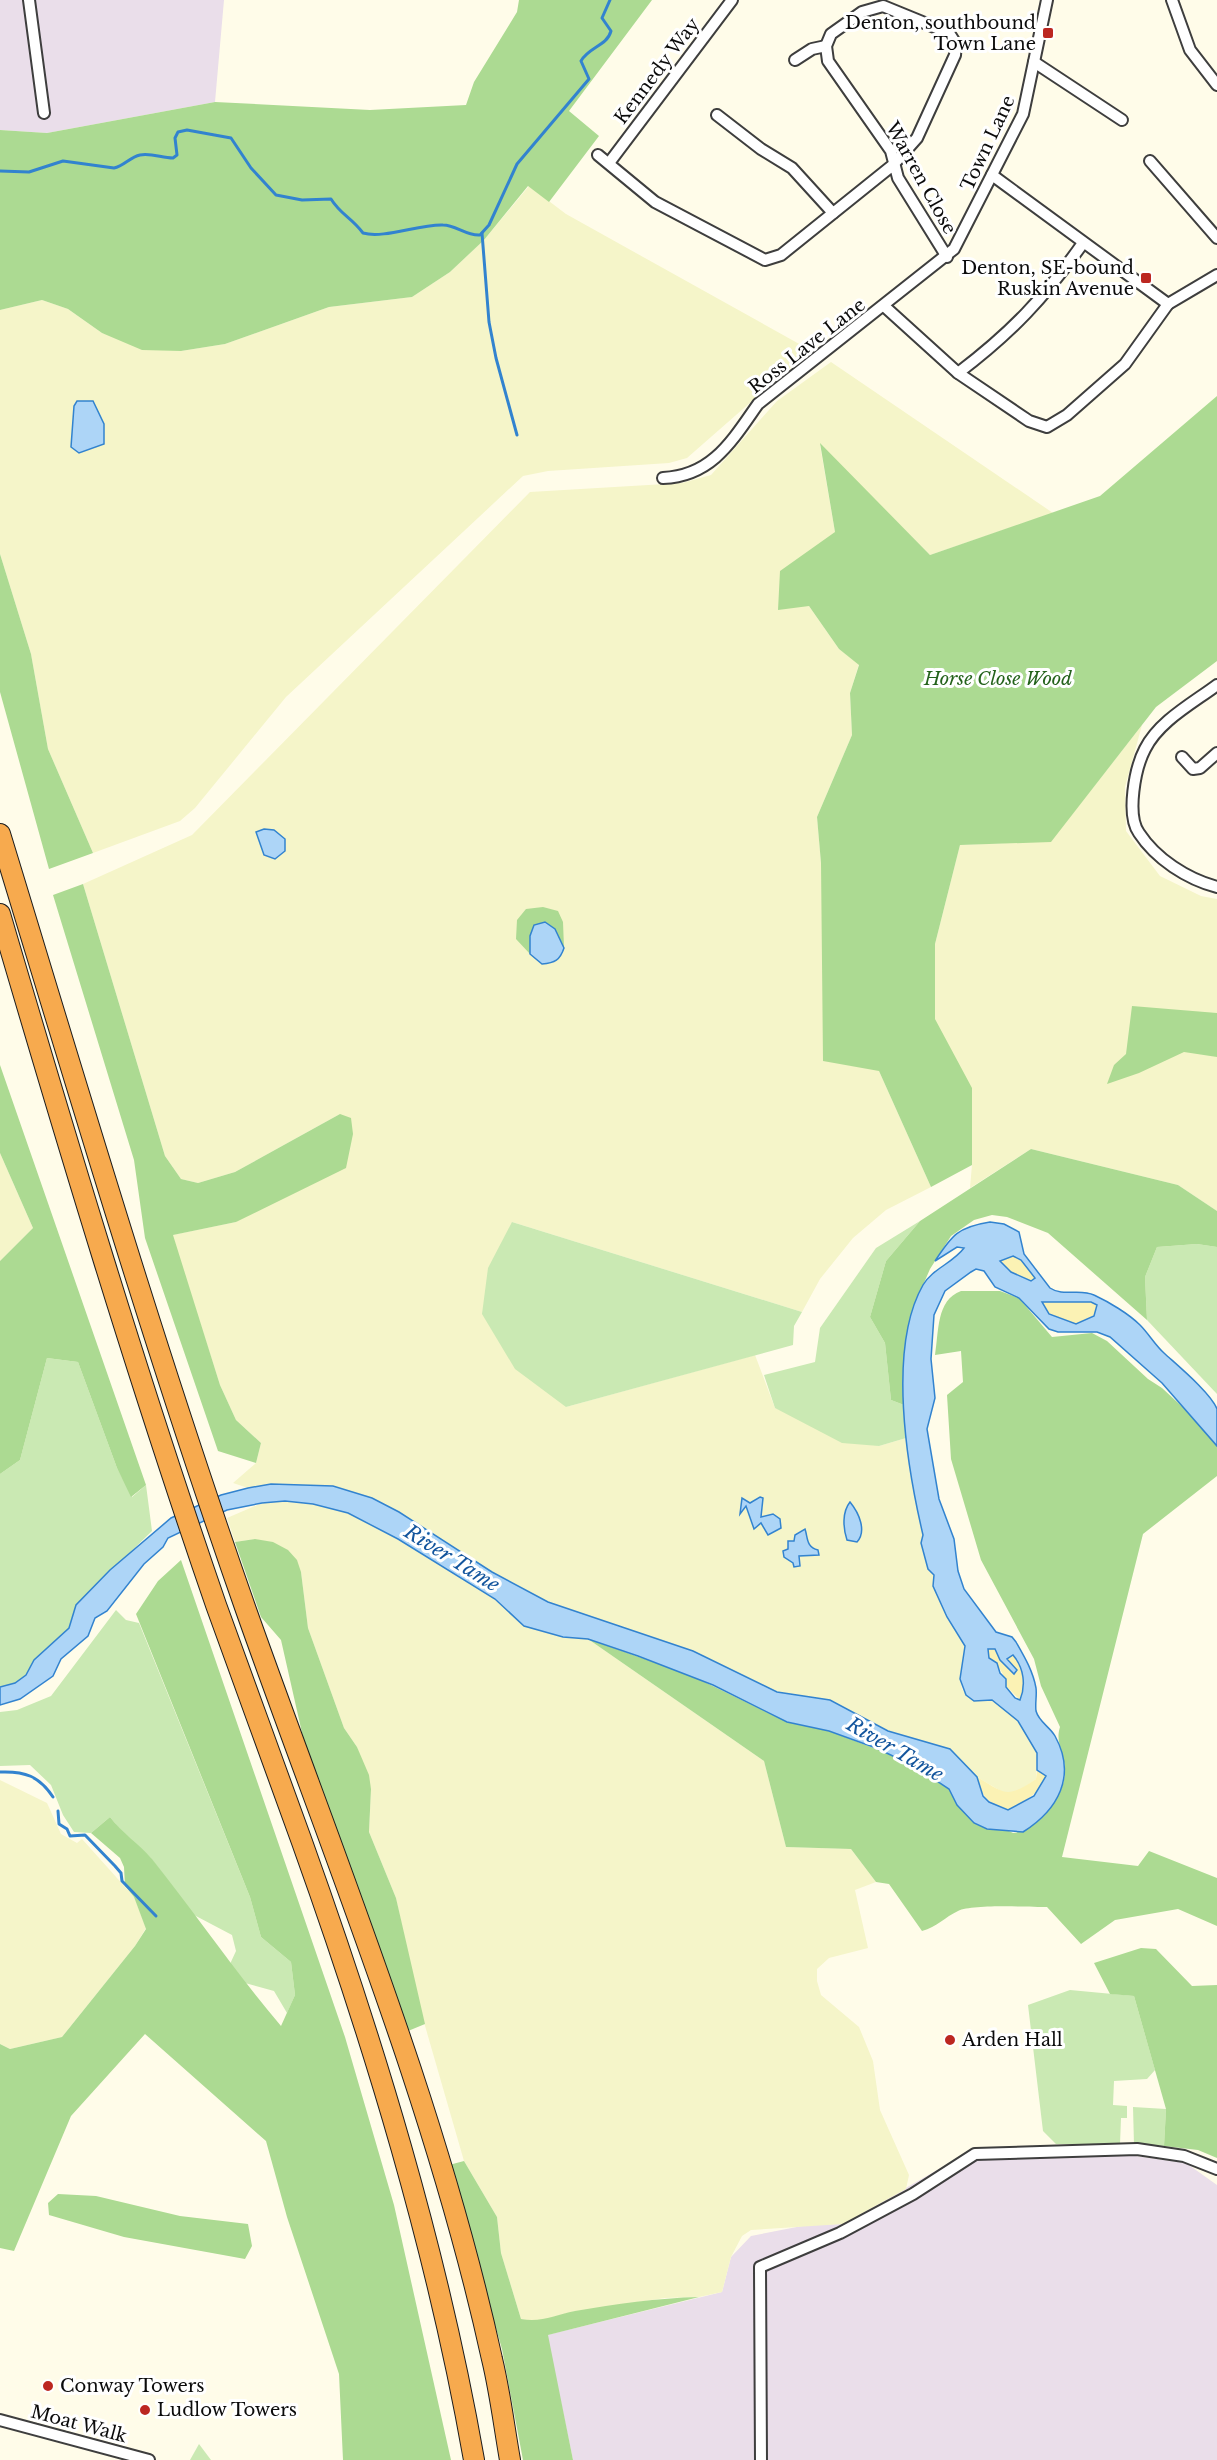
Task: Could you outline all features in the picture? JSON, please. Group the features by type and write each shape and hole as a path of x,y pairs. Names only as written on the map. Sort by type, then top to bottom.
{"highway":[{"path":"0,834 118,1219 245,1606 418,2096 469,2264 493,2361 510,2460"},
{"path":"0,914 91,1222 166,1458 304,1846 388,2103 443,2301 474,2460"}],"street":[{"path":"29,0 44,113"},
{"name":"Kennedy Way","path":"609,163 732,0"},
{"name":"Town Lane","path":"947,257 954,249 1023,114 1047,0"},
{"path":"1172,0 1190,50 1217,85"},
{"path":"598,155 655,202 765,260 781,255 893,165 917,138 955,55 956,44 949,33 883,6 873,7 855,17 831,34 826,46 812,49 795,60"},
{"name":"Warren Close","path":"826,46 828,61 891,151 898,178 947,257"},
{"path":"1034,62 1122,120"},
{"path":"717,115 761,149 792,168 833,213"},
{"path":"1150,161 1217,238"},
{"path":"992,175 1168,303"},
{"path":"958,373 1031,312 1050,290 1083,243"},
{"name":"Ross Lave Lane","path":"663,478 682,477 705,468 735,436 758,404 947,257"},
{"path":"884,306 958,373 1029,421 1047,427 1067,415 1125,364 1168,303 1217,275"},
{"path":"1217,685 1168,722 1145,747 1132,787 1137,831 1165,863 1217,887"},
{"path":"1182,758 1193,769 1200,768 1217,753"},
{"path":"761,2460 760,2267 840,2233 913,2194 975,2154 1137,2150 1184,2156 1217,2169"},
{"name":"Moat Walk","path":"0,2420 149,2460"}],"shaded area":[{"path":"0,0 224,0 215,102 47,133 0,130"},
{"path":"1121,2154 1186,2163 1217,2185 1217,2460 573,2460 547,2335 722,2292 731,2257 751,2236 807,2225 843,2224 958,2158"}],"green space":[{"path":"519,0 652,0 569,111 599,136 549,202 528,186 484,240 450,272 412,297 329,307 225,344 181,351 142,350 102,333 68,309 42,300 0,310 0,130 47,133 215,102 370,110 466,105 474,82 517,12"},
{"path":"529,186 566,214 810,350 687,458 669,463 548,471 523,476 286,697 195,808 180,821 93,853 48,749 31,654 0,554 0,310 42,300 68,309 102,333 181,351 225,344 329,307 412,297 450,272 484,240"},
{"path":"831,362 1053,513 930,555 820,445 835,532 809,606 839,649 859,664 850,693 852,735 817,817 821,863 879,1071 931,1187 886,1210 853,1238 820,1279 802,1312 512,1222 566,1407 755,1355 775,1408 879,1446 906,1438 924,1539 921,1543 928,1569 934,1575 933,1586 947,1616 965,1646 960,1679 962,1689 967,1696 992,1700 1000,1704 1018,1721 1037,1753 1036,1779 1016,1793 1004,1793 977,1777 950,1749 888,1731 829,1700 777,1692 693,1651 548,1602 492,1572 399,1512 372,1498 333,1486 271,1484 248,1488 233,1483 256,1463 261,1443 236,1420 220,1385 172,1235 236,1222 340,1114 235,1172 198,1183 181,1179 165,1156 83,884 192,835 530,492 682,483 711,475 777,401"},
{"name":"Horse Close Wood","path":"1217,396 1217,661 1156,707 1051,842 960,845 935,944 935,1019 972,1088 972,1165 931,1187 879,1071 823,1061 821,863 817,817 852,735 850,693 859,665 839,649 809,606 778,610 780,571 835,532 820,443 930,555 1100,496"},
{"path":"0,554 31,654 48,749 93,853 49,869 0,692"},
{"path":"1142,725 1125,787 1126,831 1160,876 1201,896 1217,899 1217,1211 1178,1185 1031,1149 970,1188 972,1165 935,1019 935,944 960,845 1051,841"},
{"path":"83,884 165,1156 181,1179 198,1183 235,1172 340,1114 351,1118 353,1134 346,1168 236,1222 173,1235 220,1385 236,1420 261,1443 256,1463 218,1451 145,1238 134,1160 53,895"},
{"path":"543,907 558,911 563,922 564,948 555,929 530,936 530,954 516,939 517,920 526,909"},
{"path":"1132,1006 1217,1013 1217,1057 1184,1052 1139,1073 1107,1084 1114,1065 1126,1054"},
{"path":"0,1065 146,1485 131,1497 117,1468 78,1362 47,1358 20,1460 0,1474 0,1261 33,1228 0,1153"},
{"path":"1031,1149 1178,1185 1217,1211 1217,1247 1197,1244 1157,1247 1145,1277 1147,1320 1048,1233 1007,1217 992,1215 974,1220 951,1236 930,1269 914,1306 907,1343 904,1405 891,1400 885,1343 870,1317 886,1261 920,1221"},
{"path":"0,1153 33,1228 0,1261"},
{"path":"920,1221 886,1261 870,1317 885,1343 891,1400 904,1405 906,1438 879,1446 842,1443 775,1408 764,1375 815,1362 820,1328 876,1248"},
{"path":"512,1222 802,1312 794,1326 793,1345 566,1407 515,1369 482,1314 488,1268"},
{"path":"1197,1244 1217,1247 1217,1394 1147,1320 1145,1277 1157,1247"},
{"path":"961,1291 1000,1291 1019,1298 1052,1337 1092,1333 1107,1341 1189,1413 1217,1446 1217,1476 1143,1534 1062,1857 1138,1866 1149,1851 1217,1878 1217,1926 1178,1909 1115,1920 1081,1944 1047,1907 1001,1906 976,1907 958,1911 922,1931 889,1884 876,1882 851,1849 786,1847 764,1761 588,1639 690,1675 787,1722 829,1731 897,1757 949,1789 957,1805 1013,1833 1032,1826 1050,1810 1064,1778 1065,1768 1059,1738 1060,1727 1041,1686 1034,1659 981,1560 951,1459 947,1395 963,1382 961,1351 935,1355 938,1327 943,1309 953,1295"},
{"path":"47,1358 78,1362 117,1468 132,1497 146,1485 152,1531 76,1605 69,1628 34,1660 26,1675 15,1683 0,1687 0,1474 20,1460"},
{"path":"285,1501 313,1504 348,1513 398,1539 495,1599 524,1626 563,1637 588,1639 764,1761 786,1847 851,1849 876,1882 855,1890 868,1948 829,1958 817,1969 817,1981 821,1995 859,2027 873,2061 880,2110 909,2175 906,2189 843,2224 751,2230 742,2236 731,2257 722,2292 699,2297 665,2298 572,2312 536,2322 521,2319 501,2253 497,2217 464,2161 419,2005 396,1898 369,1832 371,1789 357,1747 344,1728 308,1628 301,1572 255,1539 235,1542 227,1518 262,1503"},
{"path":"255,1539 273,1542 288,1550 297,1560 301,1572 308,1628 344,1728 357,1747 369,1775 371,1789 369,1832 396,1898 425,2024 408,2031 305,1746 281,1640 261,1617 235,1542"},
{"path":"181,1560 345,2037 394,2205 451,2460 343,2460 339,2374 287,2217 266,2141 145,2034 71,2116 14,2251 0,2248 0,2044 10,2049 62,2037 146,1929 134,1897 125,1886 124,1867 120,1858 91,1833 110,1817 152,1859 281,2026 295,1995 291,1962 261,1937 250,1897 136,1614 158,1581"},
{"path":"116,1610 126,1620 139,1623 250,1897 261,1937 291,1962 295,1995 287,2013 274,1991 245,1983 230,1964 236,1951 232,1935 194,1915 150,1857 122,1832 110,1817 91,1833 74,1832 63,1815 51,1785 30,1765 0,1766 0,1712 17,1710 51,1696"},
{"path":"0,1780 47,1803 61,1834 77,1843 82,1839 134,1897 146,1928 135,1946 62,2037 10,2049 0,2044"},
{"path":"1141,1948 1156,1949 1192,1986 1217,1985 1217,2158 1198,2150 1164,2146 1166,2109 1134,1996 1110,1994 1094,1963"},
{"path":"1070,1990 1134,1996 1155,2070 1147,2079 1114,2081 1113,2105 1127,2106 1127,2118 1121,2118 1120,2144 1056,2144 1043,2131 1028,2005"},
{"path":"1133,2107 1166,2109 1164,2146 1134,2145"},
{"path":"464,2161 497,2217 501,2253 521,2319 542,2319 575,2311 637,2302 699,2297 548,2335 573,2460 523,2460 502,2349 449,2165"},
{"path":"58,2194 96,2196 180,2216 248,2224 252,2246 245,2259 124,2237 49,2215 48,2203"},
{"path":"199,2444 211,2460 190,2460"}],"sand":[{"path":"1014,1256 1021,1260 1035,1278 1031,1281 1011,1272 999,1261"},
{"path":"1042,1301 1091,1302 1098,1305 1094,1315 1076,1324 1049,1314"},
{"path":"988,1649 995,1649 1000,1660 1013,1674 1016,1670 1007,1659 1013,1655 1021,1671 1023,1683 1020,1700 1006,1686 1001,1670 989,1658"},
{"path":"988,1695 1008,1700 1020,1715 1004,1702"},
{"path":"1037,1770 1047,1776 1044,1783 1031,1796 1008,1810 996,1805 983,1794 977,1777 1001,1790 1012,1792 1036,1779"}],"water":[{"path":"77,401 93,401 104,424 104,444 79,453 71,447 74,406"},
{"path":"264,829 274,830 285,839 285,851 275,859 264,855 256,832"},
{"path":"545,922 555,929 564,948 556,960 542,964 530,954 530,936 534,925"},
{"name":"River Tame","path":"990,1222 1004,1224 1019,1232 1024,1254 1050,1288 1060,1292 1089,1293 1130,1317 1201,1387 1217,1409 1217,1446 1162,1383 1110,1337 1097,1332 1058,1332 1049,1329 1019,1298 995,1287 984,1271 976,1269 945,1291 934,1315 931,1359 935,1398 927,1429 939,1499 954,1539 958,1571 964,1589 996,1632 1012,1637 1019,1647 1035,1682 1037,1715 1055,1736 1064,1765 1064,1778 1054,1803 1046,1813 1023,1832 987,1829 974,1823 957,1805 949,1789 914,1766 876,1748 829,1731 787,1722 713,1685 638,1656 588,1639 563,1637 524,1626 495,1599 398,1539 348,1513 313,1504 285,1501 227,1510 168,1538 163,1547 144,1564 107,1611 95,1618 88,1636 61,1659 53,1676 20,1699 0,1705 0,1687 15,1683 26,1675 34,1660 69,1628 76,1605 110,1570 171,1518 221,1495 248,1488 271,1484 333,1486 372,1498 399,1512 492,1572 548,1602 693,1651 777,1692 830,1700 888,1731 950,1749 977,1777 983,1796 989,1802 1008,1810 1034,1796 1046,1776 1037,1770 1037,1753 1018,1721 992,1700 974,1701 966,1695 960,1679 965,1646 947,1617 933,1586 934,1575 928,1569 921,1543 923,1535 906,1443 904,1408 903,1374 906,1341 912,1311 923,1285 964,1248 957,1247 935,1261 951,1239 963,1230","holes":["1013,1256 1021,1260 1035,1278 1031,1281 1011,1272 1000,1261","1042,1302 1091,1302 1097,1305 1094,1316 1076,1324 1049,1314","988,1649 995,1649 1000,1660 1014,1674 1017,1670 1007,1659 1013,1655 1020,1665 1023,1677 1020,1700 1015,1698 1006,1687 1006,1679 1000,1673 997,1663 989,1658"]},
{"path":"760,1497 763,1498 761,1517 773,1514 780,1519 781,1528 768,1535 761,1523 754,1529 746,1506 740,1514 742,1498 750,1503"},
{"path":"850,1502 862,1527 857,1542 847,1540 845,1530 844,1515"},
{"path":"805,1529 809,1544 818,1550 819,1555 799,1556 800,1566 794,1567 793,1563 784,1557 783,1551 788,1549 788,1541 794,1541 795,1535"}],"waterway":[{"path":"0,171 29,172 63,161 114,168 136,156 153,155 173,158 177,155 175,138 178,132 187,130 231,138 251,168 276,195 302,200 331,199 363,233 381,234 443,225 480,235 489,225 517,164 589,79 581,61 609,36 611,31 602,18 610,0"},
{"path":"482,233 489,322 496,358 517,435"},
{"path":"0,1772 31,1776 42,1784 53,1797"},
{"path":"58,1811 59,1824 67,1829 70,1836 85,1835 121,1873 122,1881 156,1916"}],"place":[{"name":"Denton, southbound Town Lane","path":"1048,33"},
{"name":"Denton, SE-bound Ruskin Avenue","path":"1146,278"},
{"name":"Arden Hall","path":"950,2040"},
{"name":"Conway Towers","path":"48,2386"},
{"name":"Ludlow Towers","path":"145,2410"}]}
